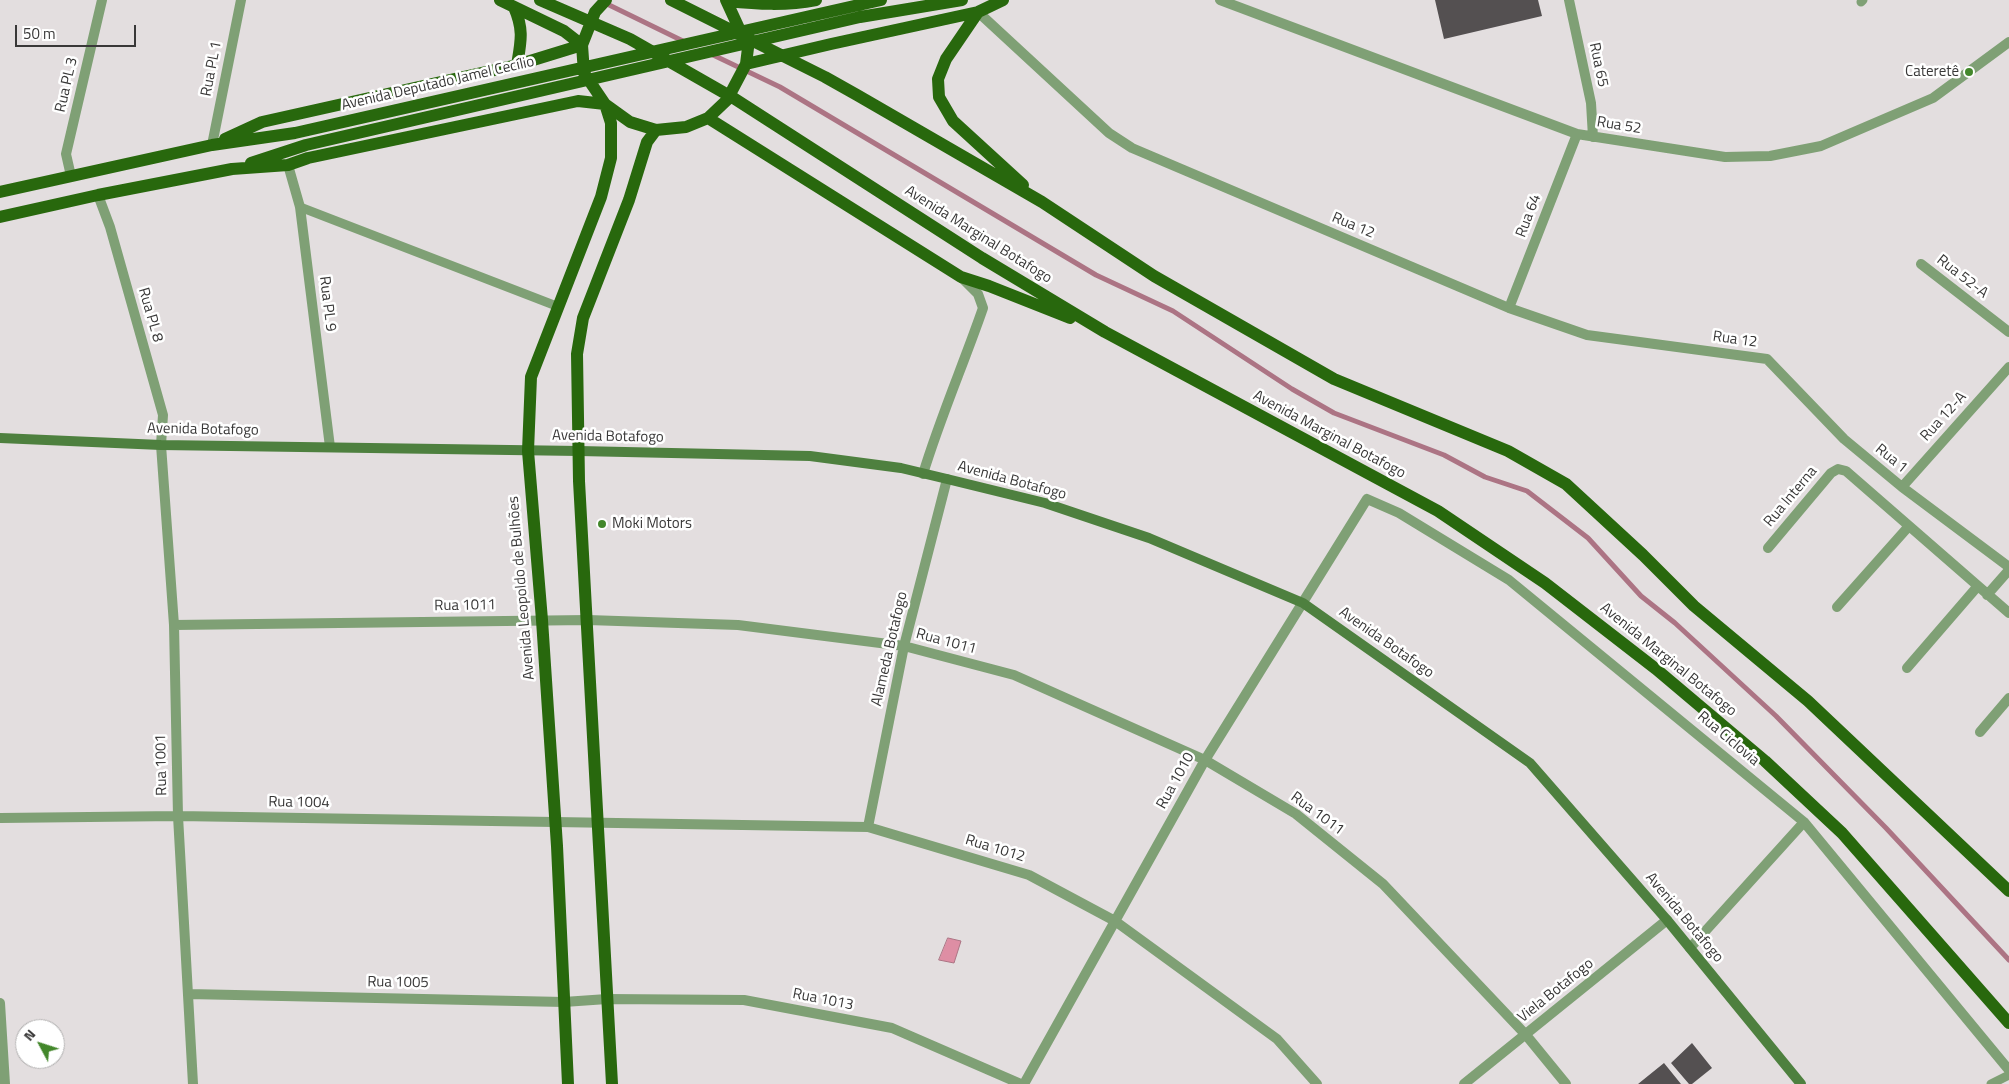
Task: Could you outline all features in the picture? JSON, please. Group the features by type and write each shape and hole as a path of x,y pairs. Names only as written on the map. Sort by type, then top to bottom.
{"main road":[{"path":"500,0 564,31 582,45"},
{"name":"Avenida Marginal Botafogo","path":"540,0 630,39 735,99 982,258 1105,332 1438,511 1545,582 1656,669 1766,761 1842,833 2009,1023"},
{"path":"606,0 595,12 582,45 584,73 605,104 630,122 656,130 686,127 708,118 727,100 746,64 748,48 726,0"},
{"path":"670,0 825,76 1042,202 1154,276 1334,379 1508,451 1566,484 1643,555 1694,606 1808,701 2009,891"},
{"path":"726,0 758,4 799,4 816,0"},
{"name":"Avenida Deputado Jamel Cecílio","path":"0,192 212,145 295,133 882,0"},
{"name":"Avenida Deputado Jamel Cecílio","path":"232,169 306,145 860,17 962,0"},
{"path":"746,64 978,12 1003,0"},
{"path":"514,7 521,24 517,65"},
{"path":"978,12 946,59 938,79 939,97 953,121 1042,202"},
{"path":"212,145 262,122 517,65 582,45"},
{"name":"Avenida Deputado Jamel Cecílio","path":"0,217 98,194 232,169 288,165 308,158 578,101 605,104"},
{"name":"Avenida Leopoldo de Bulhões","path":"568,1084 555,821 542,620 528,451 532,378 601,197 610,158 610,123 605,104"},
{"path":"708,118 961,277 989,286 1105,332"},
{"path":"612,1084 578,451 577,354 583,318 629,200 647,142 656,130"}],"street":[{"name":"Rua PL 3","path":"71,176 66,154 102,0"},
{"name":"Rua PL 1","path":"212,145 241,0"},
{"name":"Rua 52","path":"1220,0 1577,134 1725,157 1770,156 1821,146 1933,98 2009,42"},
{"name":"Rua 65","path":"1569,0 1590,103 1593,137"},
{"name":"Rua 12","path":"978,12 1110,133 1132,148 1509,308 1587,335 1767,360"},
{"name":"Rua 64","path":"1509,308 1577,134"},
{"name":"Rua PL 9","path":"288,165 300,207 330,447"},
{"name":"Rua PL 8","path":"98,194 110,228 163,415 161,445"},
{"name":"Rua 52-A","path":"1921,264 2009,332"},
{"path":"923,474 932,442 956,384 983,308 978,294 961,277"},
{"name":"Rua 1","path":"1767,360 1844,439 1902,487 2009,569"},
{"name":"Rua 12-A","path":"1902,487 2009,367"},
{"name":"Avenida Botafogo","path":"0,438 161,445 810,456 901,468 947,479 1045,503 1149,538 1303,603 1530,763 1667,920 1801,1084"},
{"name":"Rua 1001","path":"161,445 174,625 178,816 193,1084"},
{"name":"Rua Interna","path":"1768,548 1831,473 1838,469 1846,471 2009,613"},
{"name":"Alameda Botafogo","path":"868,827 904,646 947,479"},
{"name":"Rua 1010","path":"1022,1084 1205,760 1366,499"},
{"name":"Rua Ciclovia","path":"1366,499 1399,513 1509,580 1804,822 2009,1070"},
{"path":"1836,607 1909,526"},
{"path":"1987,595 2009,569"},
{"path":"1907,668 1978,587"},
{"name":"Rua 1011","path":"174,625 542,620 738,625 904,646 1014,675 1205,760 1296,814 1383,884 1526,1034 1566,1084"},
{"path":"1980,732 2009,698"},
{"name":"Rua 1004","path":"0,818 178,816 555,821 598,824"},
{"path":"1690,948 1804,822"},
{"name":"Rua 1012","path":"598,824 868,827 1029,875 1115,921 1276,1039 1317,1084"},
{"name":"Viela Botafogo","path":"1464,1084 1667,920"},
{"name":"Rua 1005","path":"188,994 564,1002 607,999"},
{"name":"Rua 1013","path":"607,999 744,1000 892,1028 1022,1084"},
{"path":"0,1003 5,1084"}],"lane":[{"path":"300,207 559,307"},
{"path":"1991,1084 2009,1075"}],"shaded area":[{"path":"948,938 961,941 954,963 939,960"}],"building":[{"path":"1435,0 1538,0 1542,16 1444,39"},
{"path":"1692,1043 1712,1068 1692,1084 1689,1084 1671,1063"},
{"path":"1664,1063 1681,1084 1638,1084"}],"waterway":[{"path":"605,3 685,42"},
{"path":"711,54 780,87 1096,275 1173,311 1292,389 1334,413 1444,455 1485,477 1527,491 1588,538 1641,596 1675,623 1776,716 1886,828 2009,960"}],"place":[{"name":"Cateretê","path":"1969,72"},
{"name":"Moki Motors","path":"602,524"}]}
